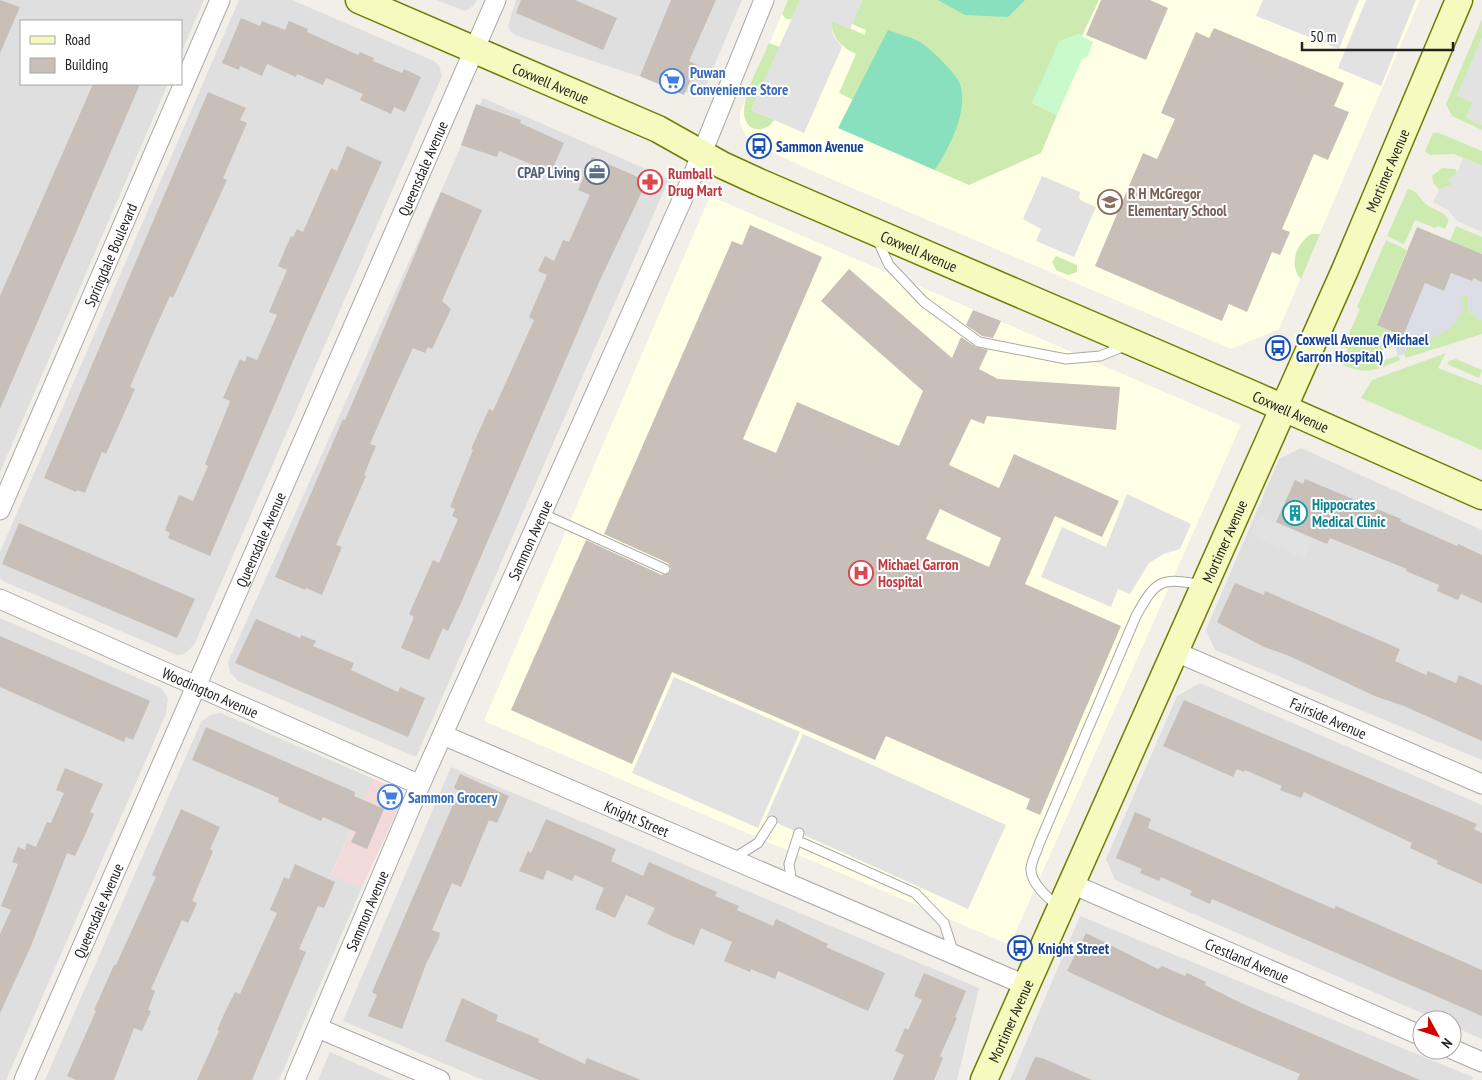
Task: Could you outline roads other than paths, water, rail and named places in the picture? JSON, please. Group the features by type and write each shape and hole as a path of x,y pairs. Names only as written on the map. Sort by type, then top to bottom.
{"main road":[{"name":"Coxwell Avenue","path":"359,0 658,129 759,182 1283,407 1482,496"},
{"name":"Mortimer Avenue","path":"984,1080 1025,984 1072,884 1283,407 1346,270 1459,0"}],"street":[{"name":"Springdale Boulevard","path":"0,510 220,0"},
{"name":"Queensdale Avenue","path":"24,1080 496,0"},
{"name":"Sammon Avenue","path":"295,1080 420,785 691,180 764,0"},
{"name":"Woodington Avenue","path":"0,599 420,785"},
{"name":"Fairside Avenue","path":"1176,652 1482,784"},
{"name":"Knight Street","path":"443,735 1025,984"},
{"name":"Crestland Avenue","path":"1072,884 1412,1032"},
{"path":"318,1028 440,1080"},
{"path":"1462,1053 1482,1062"}],"lane":[{"path":"874,232 889,265 924,302 978,342 1066,359 1100,356 1132,342"},
{"path":"541,513 665,568"},
{"path":"1061,908 1046,896 1033,878 1031,868 1039,844 1136,616 1151,589 1163,582 1184,581 1205,586"},
{"path":"732,859 742,855 758,843 772,821"},
{"path":"792,885 789,864 799,833"},
{"path":"803,844 915,893 944,923 954,954"}],"place":[{"name":"Puwan Convenience Store","path":"672,81"},
{"name":"Sammon Avenue","path":"759,146"},
{"name":"CPAP Living","path":"597,172"},
{"name":"Rumball Drug Mart","path":"650,182"},
{"name":"R H McGregor Elementary School","path":"1110,202"},
{"name":"Coxwell Avenue (Michael Garron Hospital)","path":"1278,348"},
{"name":"Hippocrates Medical Clinic","path":"1295,513"},
{"name":"Michael Garron Hospital","path":"861,573"},
{"name":"Sammon Grocery","path":"390,797"},
{"name":"Knight Street","path":"1020,948"}]}
